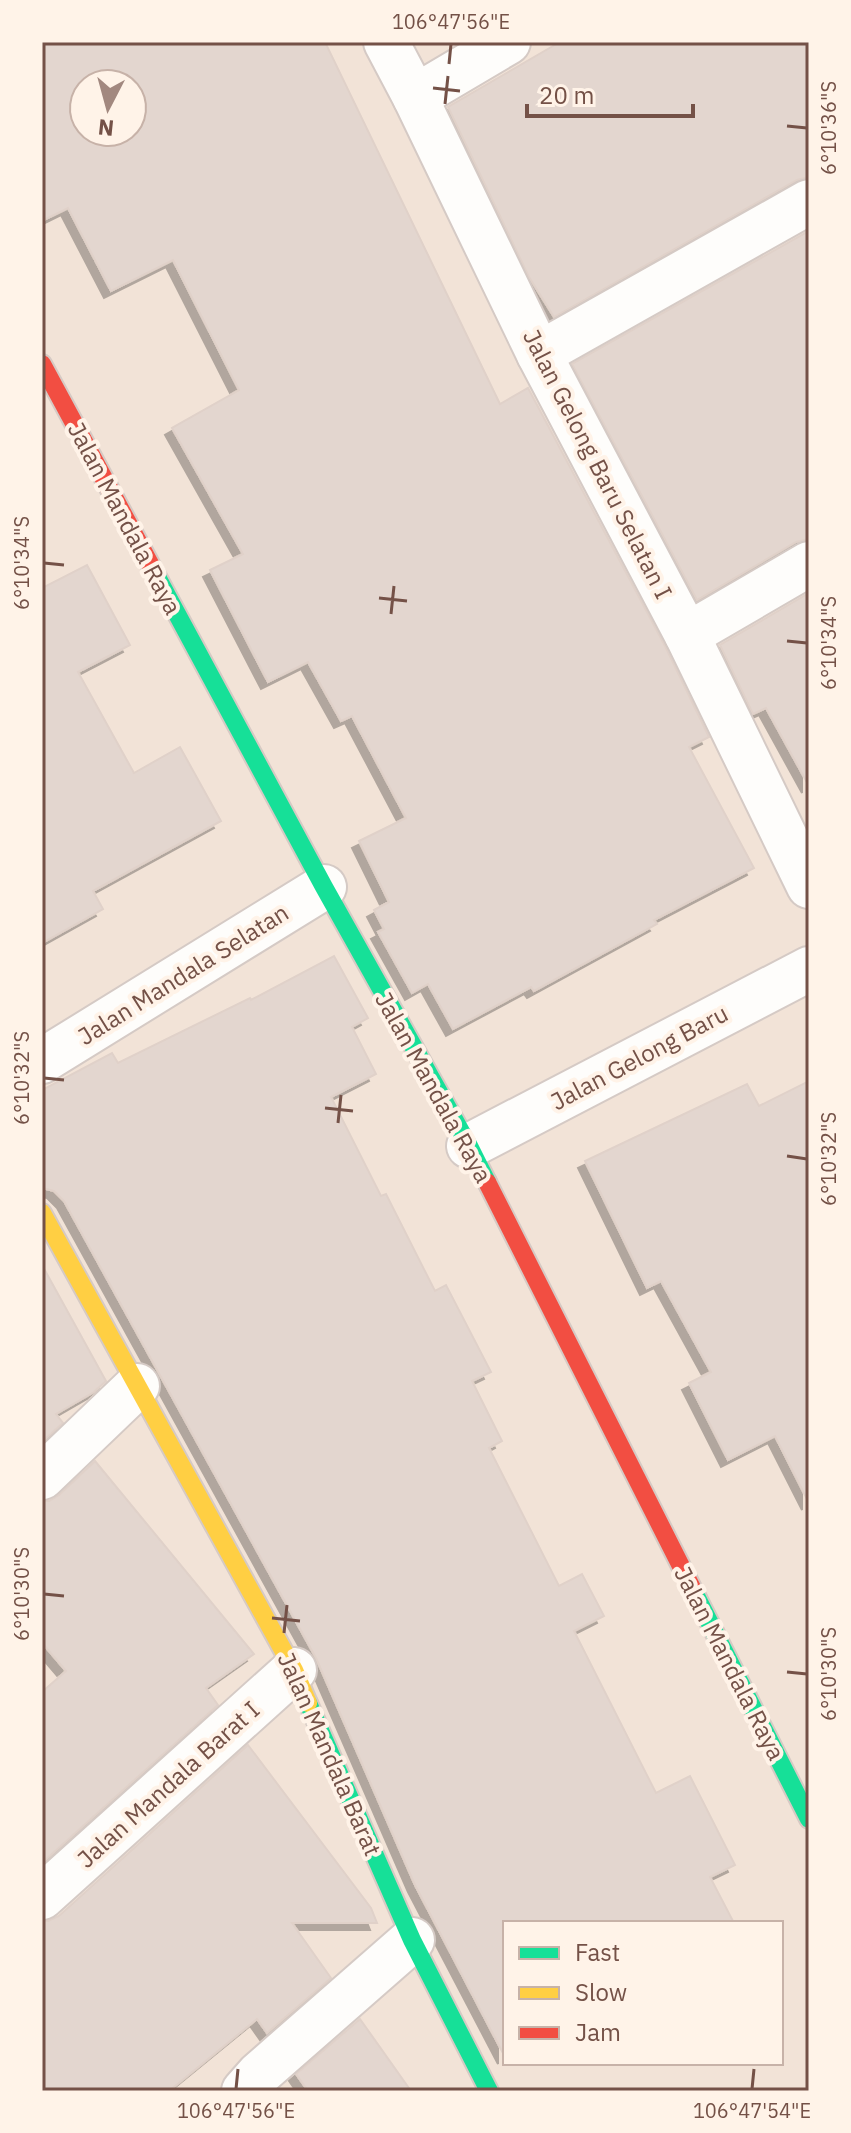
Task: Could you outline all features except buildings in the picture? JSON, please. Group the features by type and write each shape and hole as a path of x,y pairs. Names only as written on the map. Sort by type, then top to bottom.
{"street":[{"name":"Jalan Gelong Baru Selatan I","path":"386,42 539,354 687,635 809,886"},
{"path":"415,97 508,42"},
{"path":"539,354 809,202"},
{"name":"Jalan Mandala Raya","path":"42,364 324,887 469,1146 809,1819"},
{"path":"687,635 809,564"},
{"name":"Jalan Mandala Selatan","path":"42,1061 324,887"},
{"name":"Jalan Gelong Baru","path":"469,1146 809,969"},
{"name":"Jalan Mandala Barat","path":"42,1213 294,1670 412,1940 489,2091"},
{"path":"42,1477 137,1386"},
{"name":"Jalan Mandala Barat I","path":"42,1897 294,1670"},
{"path":"244,2091 259,2074 412,1940"}],"shaded area":[{"path":"42,42 809,42 809,2091 42,2091"}],"traffic: fast":[{"path":"156,575 487,1182"},
{"path":"694,1592 809,1819"},
{"path":"308,1703 412,1940 489,2091"}],"traffic: slow":[{"path":"42,1213 294,1670 308,1703"}],"traffic: jam":[{"path":"42,364 156,575"},
{"path":"487,1182 694,1592"}]}
